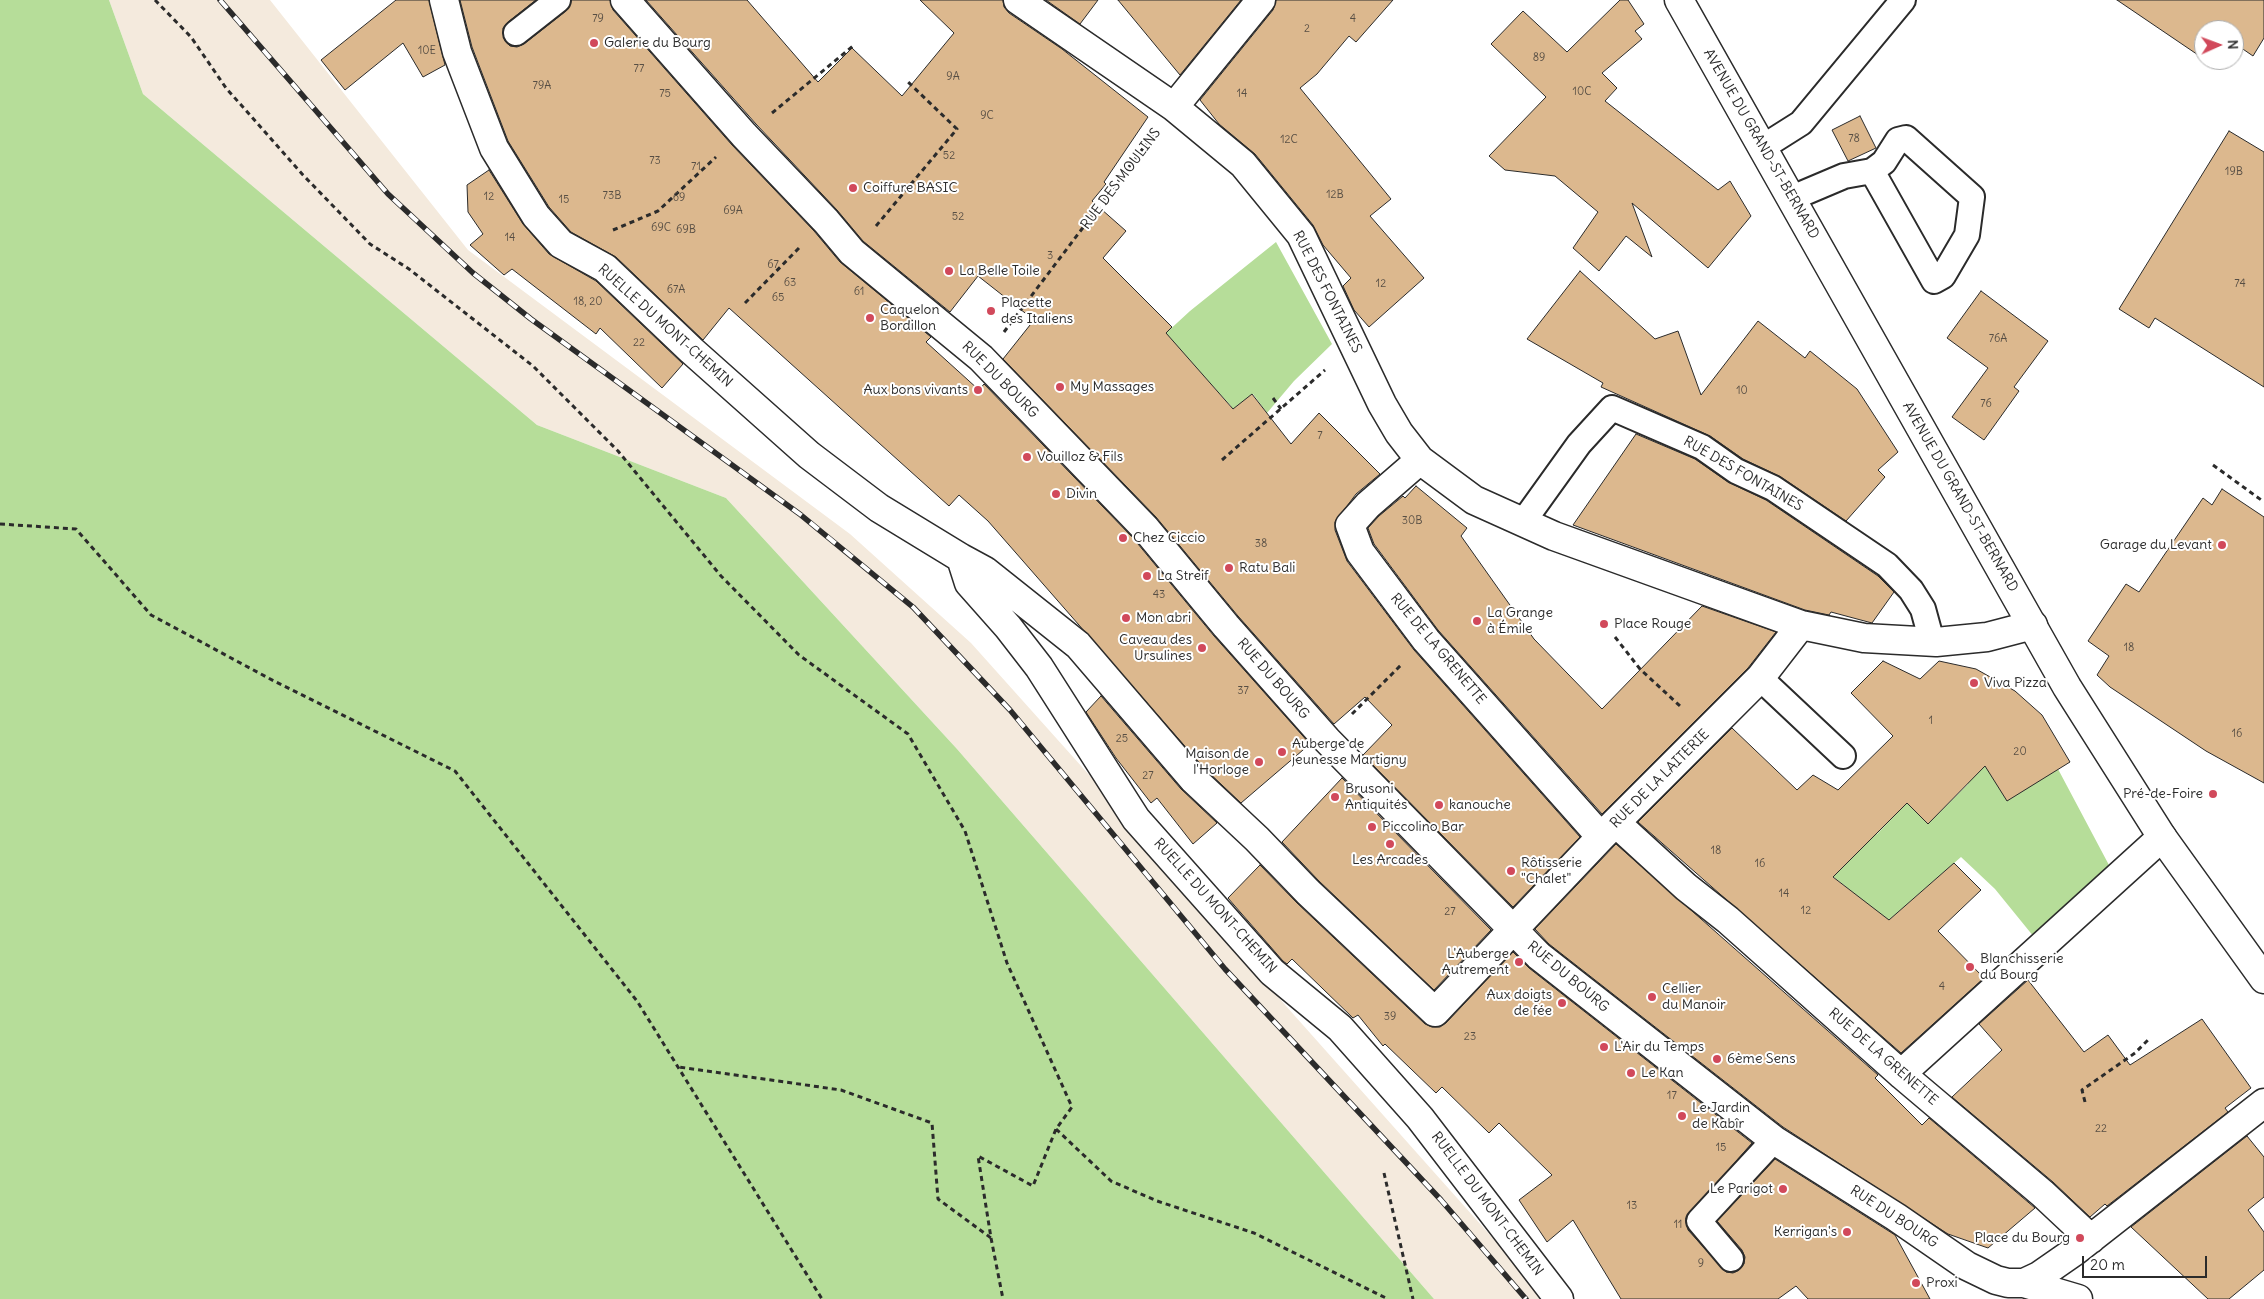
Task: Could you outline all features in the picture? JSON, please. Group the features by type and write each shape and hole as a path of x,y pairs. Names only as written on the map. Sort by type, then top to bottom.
{"street":[{"name":"RUELLE DU MONT-CHEMIN","path":"444,0 457,52 494,148 536,216 561,244 605,268 691,350 809,456 879,508 986,571 1078,645 1193,779 1257,839 1308,892 1436,1012 1515,931"},
{"name":"RUE DU BOURG","path":"625,0 744,136 826,221 852,252 981,358 1145,528 1226,626 1326,740 1539,956 1774,1140 1984,1276 2008,1284 2024,1283 2078,1299"},
{"name":"RUE DES FONTAINES","path":"1018,0 1174,107 1243,164 1301,234 1354,347 1399,433 1420,460 1474,500 1554,536 1801,625 1864,638 1932,642 1987,637 2033,625"},
{"path":"1174,107 1262,0"},
{"name":"AVENUE DU GRAND-ST-BERNARD","path":"1679,0 2067,687 2162,837 2264,979"},
{"name":"RUE DE LA GRENETTE","path":"1420,460 1368,505 1350,525 1360,552 1426,640 1609,830 1728,920 2091,1238"},
{"name":"RUELLE DU MONT-CHEMIN","path":"961,558 969,583 1008,627 1039,667 1136,819 1272,972 1340,1028 1420,1118 1559,1299"},
{"name":"RUE DE LA LAITERIE","path":"1515,931 1609,830 1760,678 1801,625"},
{"path":"1902,1074 2162,837"},
{"path":"2024,1283 2053,1267 2264,1103"}],"lane":[{"path":"516,33 558,0"},
{"path":"1763,147 1801,123 1903,0"},
{"path":"1792,198 1844,176 1872,171 1884,162 1898,140 1906,138 1972,197 1968,235 1943,276 1934,281 1872,171"},
{"name":"RUE DES FONTAINES","path":"1523,522 1579,444 1612,408 1702,448 1736,471 1772,488 1887,565 1911,590 1923,609 1932,642"},
{"path":"1760,678 1843,756"},
{"path":"1731,1259 1699,1221 1774,1140"}],"path":[{"path":"155,0 191,37 226,88 303,175 370,244 409,269 533,366 618,452 721,576 799,655 908,734 965,831 1007,963 1072,1107 1056,1130 1033,1186 978,1156 1003,1299"},
{"path":"658,211 706,164 744,136 853,46"},
{"path":"852,252 901,198 957,129 906,80"},
{"name":"RUE DES MOULINS","path":"981,358 1018,316 1174,107"},
{"path":"745,303 826,221"},
{"path":"1222,460 1354,347"},
{"path":"1273,398 1281,409"},
{"path":"2213,466 2264,502"},
{"path":"0,524 76,529 151,615 274,681 455,771 637,1001 822,1299"},
{"path":"1615,637 1640,669 1708,732"},
{"path":"1326,740 1426,640"},
{"path":"2085,1102 2082,1090 2135,1053 2149,1039"},
{"path":"679,1067 841,1090 932,1123 938,1199 991,1238"},
{"path":"1056,1130 1111,1181 1157,1202 1254,1233 1388,1299"},
{"path":"1384,1173 1413,1299"}],"shaded area":[{"path":"109,0 270,0 468,250 850,534 971,643 1108,796 1286,1006 1547,1299 1434,1299 957,749 726,498 537,425 143,94"}],"green space":[{"path":"0,0 109,0 143,94 537,425 726,498 957,749 1434,1299 0,1299"},
{"path":"1276,242 1332,344 1294,381 1267,413 1253,394 1231,411 1231,406 1165,334 1190,311"},
{"path":"1948,764 2058,769 2110,867 2034,937 1995,889 1961,857 1886,923 1845,886 1802,852 1877,834 1907,803 1928,824 1968,784"}],"building":[{"path":"396,0 429,0 445,65 423,77 403,43 345,90 321,60"},
{"path":"460,0 536,0 503,28 505,41 510,46 517,47 524,44 566,11 571,0 610,0 613,10 732,145 814,231 840,262 931,337 926,342 979,390 984,384 1133,538 1214,636 1310,744 1241,803 1204,768 988,521 959,495 949,506 729,308 703,340 616,257 571,232 549,207 508,141 472,47"},
{"path":"646,0 747,0 818,82 852,48 902,96 954,33 920,0 1003,0 1004,7 1009,13 1062,49 1148,117 1104,182 1106,184 1092,201 1126,231 1103,258 1172,327 1166,333 1233,409 1252,394 1291,444 1319,413 1380,474 1356,494 1335,522 1335,530 1347,561 1414,650 1580,837 1513,907 1363,755 1392,725 1365,697 1334,724 1238,616 1156,517 1003,359 1034,320 978,276 950,312 863,241"},
{"path":"1046,0 1098,0 1080,24"},
{"path":"1118,0 1241,0 1180,75"},
{"path":"1276,0 1393,0 1356,42 1349,36 1317,74 1300,88 1391,199 1370,216 1424,278 1369,327 1354,310 1343,286 1351,278 1323,245 1313,225 1255,154 1219,124 1200,100 1273,10"},
{"path":"1620,0 1628,0 1644,24 1635,31 1642,39 1602,73 1617,88 1605,101 1718,190 1730,181 1751,216 1708,268 1632,203 1652,257 1626,236 1599,271 1573,248 1598,212 1555,176 1505,170 1489,156 1546,97 1491,44 1523,11 1567,52"},
{"path":"2117,0 2264,0 2264,38 2253,56 2244,50 2244,20 2194,20 2194,52"},
{"path":"1860,116 1876,148 1848,161 1832,130"},
{"path":"2229,131 2264,152 2264,387 2155,318 2149,328 2119,309"},
{"path":"489,170 523,224 549,254 596,281 683,364 662,388 600,328 596,334 512,269 504,275 470,245 483,234 468,212 467,185"},
{"path":"1580,271 1655,339 1678,331 1701,395 1758,321 1805,358 1810,351 1857,389 1898,452 1878,470 1885,477 1846,521 1781,477 1743,459 1710,436 1601,387 1603,383 1527,339"},
{"path":"1981,291 2048,341 2014,387 2019,391 1984,440 1952,417 1988,368 1947,338"},
{"path":"1636,434 1695,459 1728,482 1766,500 1878,576 1894,592 1872,623 1831,612 1829,615 1805,610 1573,525"},
{"path":"1416,486 1467,528 1461,536 1534,639 1602,709 1702,606 1776,632 1748,668 1602,814 1438,630 1374,544 1368,528 1403,496 1405,498"},
{"path":"2222,489 2264,517 2264,783 2206,751 2110,687 2097,675 2109,656 2088,641 2126,584 2139,592 2203,498 2212,505"},
{"path":"1883,661 1920,679 1939,661 1976,669 2015,691 2042,715 2070,762 2007,801 1985,766 1928,824 1907,803 1833,877 1889,920 1954,863 1981,890 1938,931 1984,978 1901,1053 1638,822 1732,728 1797,790 1813,775 1838,790 1893,736 1851,693"},
{"path":"1101,696 1181,789 1217,823 1193,844 1157,798 1151,803 1116,758 1086,712"},
{"path":"1342,778 1491,930 1434,990 1319,881 1282,842"},
{"path":"1616,844 1878,1075 1875,1078 1922,1125 1929,1118 2035,1208 1988,1248 1948,1234 1783,1127 1549,944 1535,929"},
{"path":"1260,865 1297,903 1425,1024 1432,1027 1440,1027 1446,1023 1513,952 1529,968 1752,1143 1686,1218 1688,1230 1726,1272 1733,1273 1739,1270 1744,1264 1745,1257 1742,1250 1717,1221 1775,1159 1895,1235 1930,1299 1808,1299 1796,1286 1778,1299 1621,1299 1573,1220 1547,1242 1519,1200 1552,1175 1499,1123 1489,1133 1442,1087 1436,1093 1385,1044 1383,1046 1358,1015 1353,1018 1292,959 1287,964 1283,961 1228,898"},
{"path":"2028,980 2084,1052 2108,1035 2130,1065 2202,1019 2251,1088 2225,1108 2228,1112 2107,1206 2105,1204 2090,1217 2053,1182 1952,1097 2002,1050 1979,1024"},
{"path":"2247,1136 2264,1157 2264,1197 2248,1210 2264,1232 2264,1270 2229,1299 2208,1299 2131,1227"}],"railway":[{"path":"220,0 388,194 473,273 531,319 801,515 913,607 1010,710 1225,969 1441,1200 1526,1299"}],"place":[{"name":"Galerie du Bourg","path":"594,43"},
{"name":"Coiffure BASIC","path":"853,188"},
{"name":"La Belle Toile","path":"949,271"},
{"name":"Placette des Italiens","path":"991,311"},
{"name":"Caquelon Bordillon","path":"870,318"},
{"name":"My Massages","path":"1060,387"},
{"name":"Aux bons vivants","path":"978,390"},
{"name":"Vouilloz & Fils","path":"1027,457"},
{"name":"Divin","path":"1056,494"},
{"name":"Chez Ciccio","path":"1123,538"},
{"name":"Garage du Levant","path":"2222,545"},
{"name":"Ratu Bali","path":"1229,568"},
{"name":"La Streif","path":"1147,576"},
{"name":"Mon abri","path":"1126,618"},
{"name":"La Grange à Émile","path":"1477,621"},
{"name":"Place Rouge","path":"1604,624"},
{"name":"Caveau des Ursulines","path":"1202,648"},
{"name":"Viva Pizza","path":"1974,683"},
{"name":"Auberge de jeunesse Martigny","path":"1282,752"},
{"name":"Maison de l'Horloge","path":"1259,762"},
{"name":"Pré-de-Foire","path":"2213,794"},
{"name":"Brusoni Antiquités","path":"1335,797"},
{"name":"kanouche","path":"1439,805"},
{"name":"Piccolino Bar","path":"1372,827"},
{"name":"Les Arcades","path":"1390,844"},
{"name":"Rôtisserie \"Chalet\"","path":"1511,871"},
{"name":"L'Auberge Autrement","path":"1519,962"},
{"name":"Blanchisserie du Bourg","path":"1970,967"},
{"name":"Cellier du Manoir","path":"1652,997"},
{"name":"Aux doigts de fée","path":"1562,1003"},
{"name":"L'Air du Temps","path":"1604,1047"},
{"name":"6ème Sens","path":"1717,1059"},
{"name":"Le Kan","path":"1631,1073"},
{"name":"Le Jardin de Kabîr","path":"1682,1116"},
{"name":"Le Parigot","path":"1783,1189"},
{"name":"Kerrigan's","path":"1847,1232"},
{"name":"Place du Bourg","path":"2080,1238"},
{"name":"Proxi","path":"1916,1283"}]}
